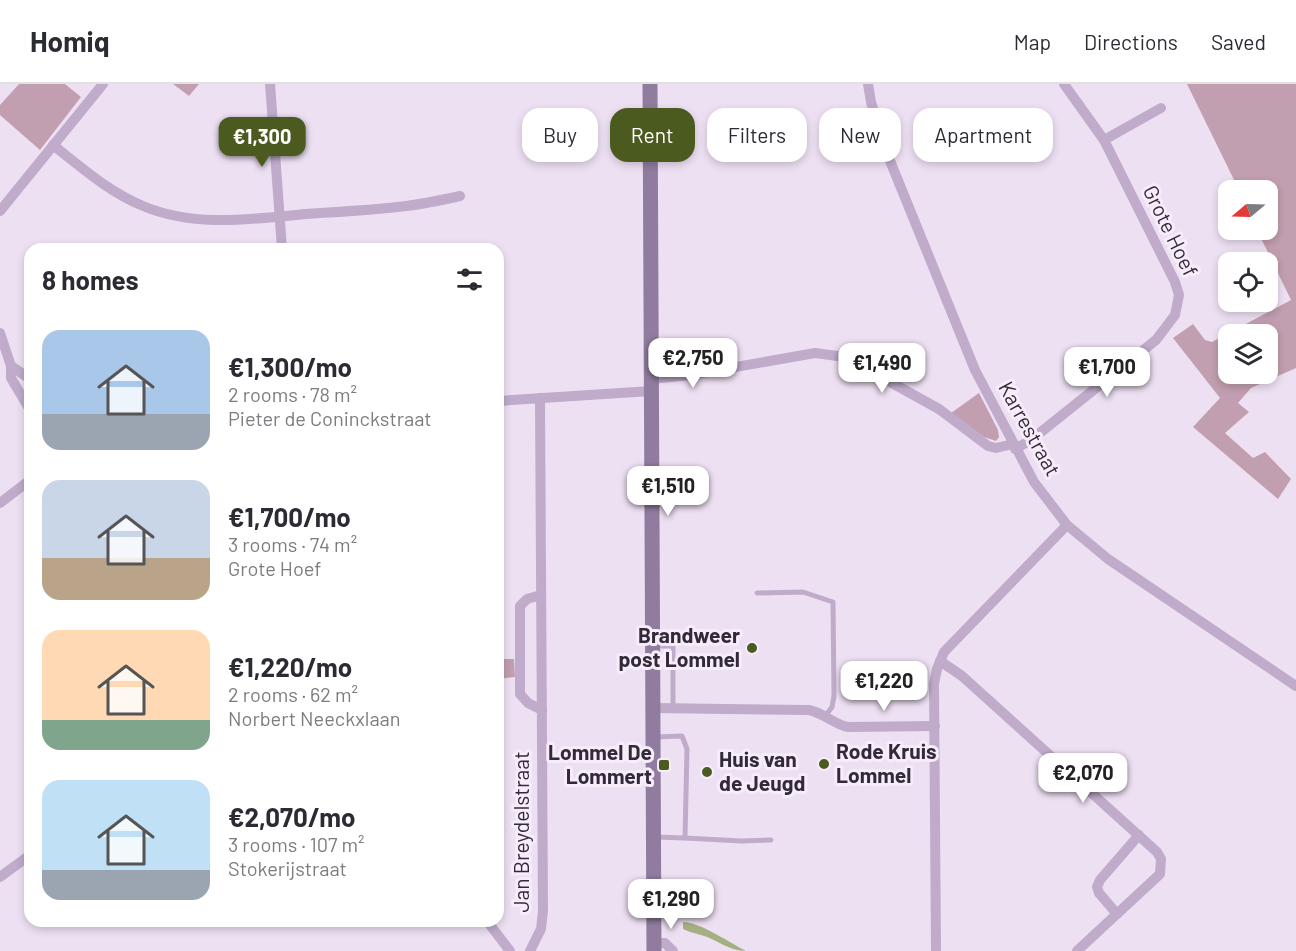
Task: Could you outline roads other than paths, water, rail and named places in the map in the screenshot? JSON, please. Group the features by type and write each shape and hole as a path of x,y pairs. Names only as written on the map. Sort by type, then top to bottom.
{"main road":[{"path":"650,84 654,947"}],"street":[{"path":"0,211 103,84"},
{"path":"270,84 282,243"},
{"name":"Karrestraat","path":"868,84 870,102 884,146 975,370 1034,482 1067,525 1108,559 1272,671 1293,681"},
{"name":"Grote Hoef","path":"1014,446 1039,434 1156,340 1175,315 1179,295 1175,282 1104,140 1064,84"},
{"path":"1104,140 1161,108"},
{"path":"53,145 98,182 122,196 146,207 193,218 229,220 280,218 409,206 460,196"},
{"path":"0,333 11,366 24,375"},
{"path":"504,401 651,385 690,375 815,353 844,357 939,410 988,446 996,448 1014,446"},
{"path":"11,366 5,377 24,400"},
{"name":"Jan Breydelstraat","path":"530,951 541,929 543,911 540,398"},
{"path":"0,502 24,484"},
{"path":"936,951 934,684 940,661 952,645 1067,525"},
{"path":"540,595 527,599 520,606 520,694 528,703 542,710"},
{"path":"940,661 962,675 1139,835 1161,859 1160,874 1077,951"},
{"path":"653,708 809,710 826,716 836,724 848,727 935,726"},
{"path":"1117,914 1099,893 1097,886 1139,835"},
{"path":"0,877 24,859"},
{"path":"492,927 510,951"},
{"path":"654,947 665,943 673,951"}],"lane":[{"path":"757,592 802,592 833,602 834,696 832,707 826,716"},
{"path":"653,646 673,646 673,708"},
{"path":"653,737 682,736 687,749 685,838"},
{"path":"654,837 771,840"}],"place":[{"name":"Brandweer post Lommel","path":"752,648"},
{"name":"Rode Kruis Lommel","path":"824,764"},
{"name":"Lommel De Lommert","path":"664,765"},
{"name":"Huis van de Jeugd","path":"707,772"}]}
